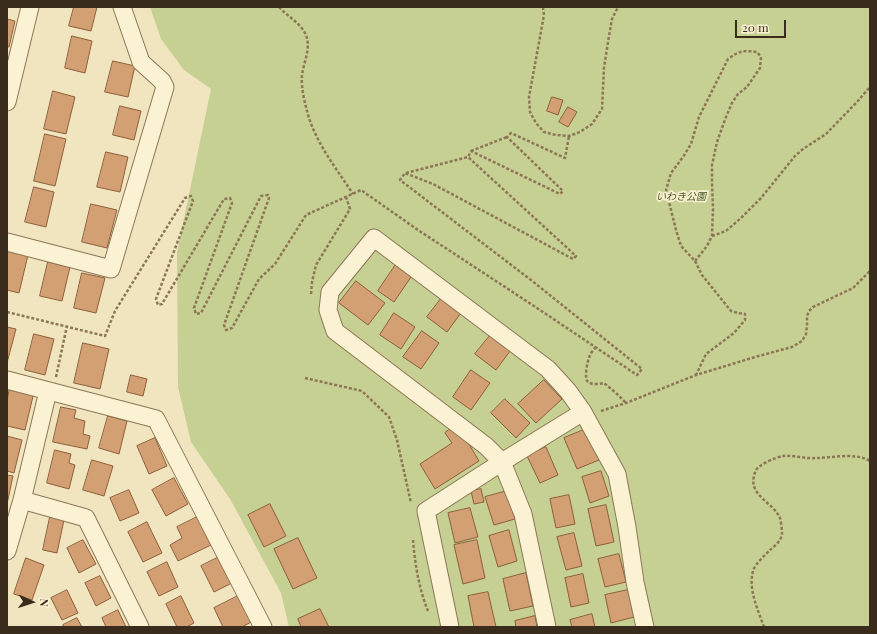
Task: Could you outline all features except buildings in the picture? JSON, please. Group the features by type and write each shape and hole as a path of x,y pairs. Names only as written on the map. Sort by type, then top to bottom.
{"street":[{"path":"7,102 30,7"},
{"path":"7,242 111,270 165,87 162,81 142,62 122,7"},
{"path":"547,627 523,514 502,462 486,446 335,331 328,310 330,292 374,238 548,369 568,391 584,414 617,474 635,582 645,627"},
{"path":"7,380 156,419 263,627"},
{"path":"7,551 22,500 50,391"},
{"path":"450,627 426,512 502,462 584,414"},
{"path":"22,500 86,518 140,627"}],"path":[{"path":"279,7 298,24 308,41 302,75 302,86 307,111 314,130 329,158 353,194"},
{"path":"543,7 544,15 529,97 530,112 544,132 569,136 580,132 592,124 602,109 604,68 608,42 612,19 618,7"},
{"path":"695,261 707,246 712,236 712,165 717,142 732,103 738,94 747,87 760,68 761,57 757,52 742,51 734,54 728,59 699,117 691,144 671,173 666,190 681,246 695,261 702,275 731,311 745,314 745,320 734,333 706,354 696,375"},
{"path":"712,236 726,231 741,218 761,198 795,156 826,134 858,102 870,87"},
{"path":"7,312 105,336 116,311 184,198 191,196 193,201 156,299 158,305 162,304 224,199 230,198 232,203 194,308 196,314 201,313 262,196 268,195 269,198 224,325 226,330 232,328 259,279 275,264 306,215 361,190 418,230 637,374 642,369 531,280 400,180 405,173 468,157 471,151 508,137 511,133 565,158 569,136"},
{"path":"471,151 560,194 563,191 508,137"},
{"path":"405,173 433,184 573,259 576,256 468,157"},
{"path":"329,305 315,300 311,294 312,282 316,265 350,209 346,197"},
{"path":"584,414 626,403 696,375 792,347 802,341 806,334 808,325 807,316 813,307 853,288 870,271"},
{"path":"50,391 67,326"},
{"path":"596,347 588,361 586,380 594,384 604,383 626,403"},
{"path":"305,378 362,391 389,417 397,440 412,504"},
{"path":"764,627 751,583 753,570 780,539 782,533 780,518 770,505 758,494 754,486 756,470 772,459 782,456 816,458 859,457 870,461"},
{"path":"413,534 414,556 422,597 430,615"}],"green space":[{"name":"いわき公園","path":"150,7 870,7 870,627 289,627 281,593 230,499 191,442 178,387 177,252 211,89 184,70 161,39"}]}
